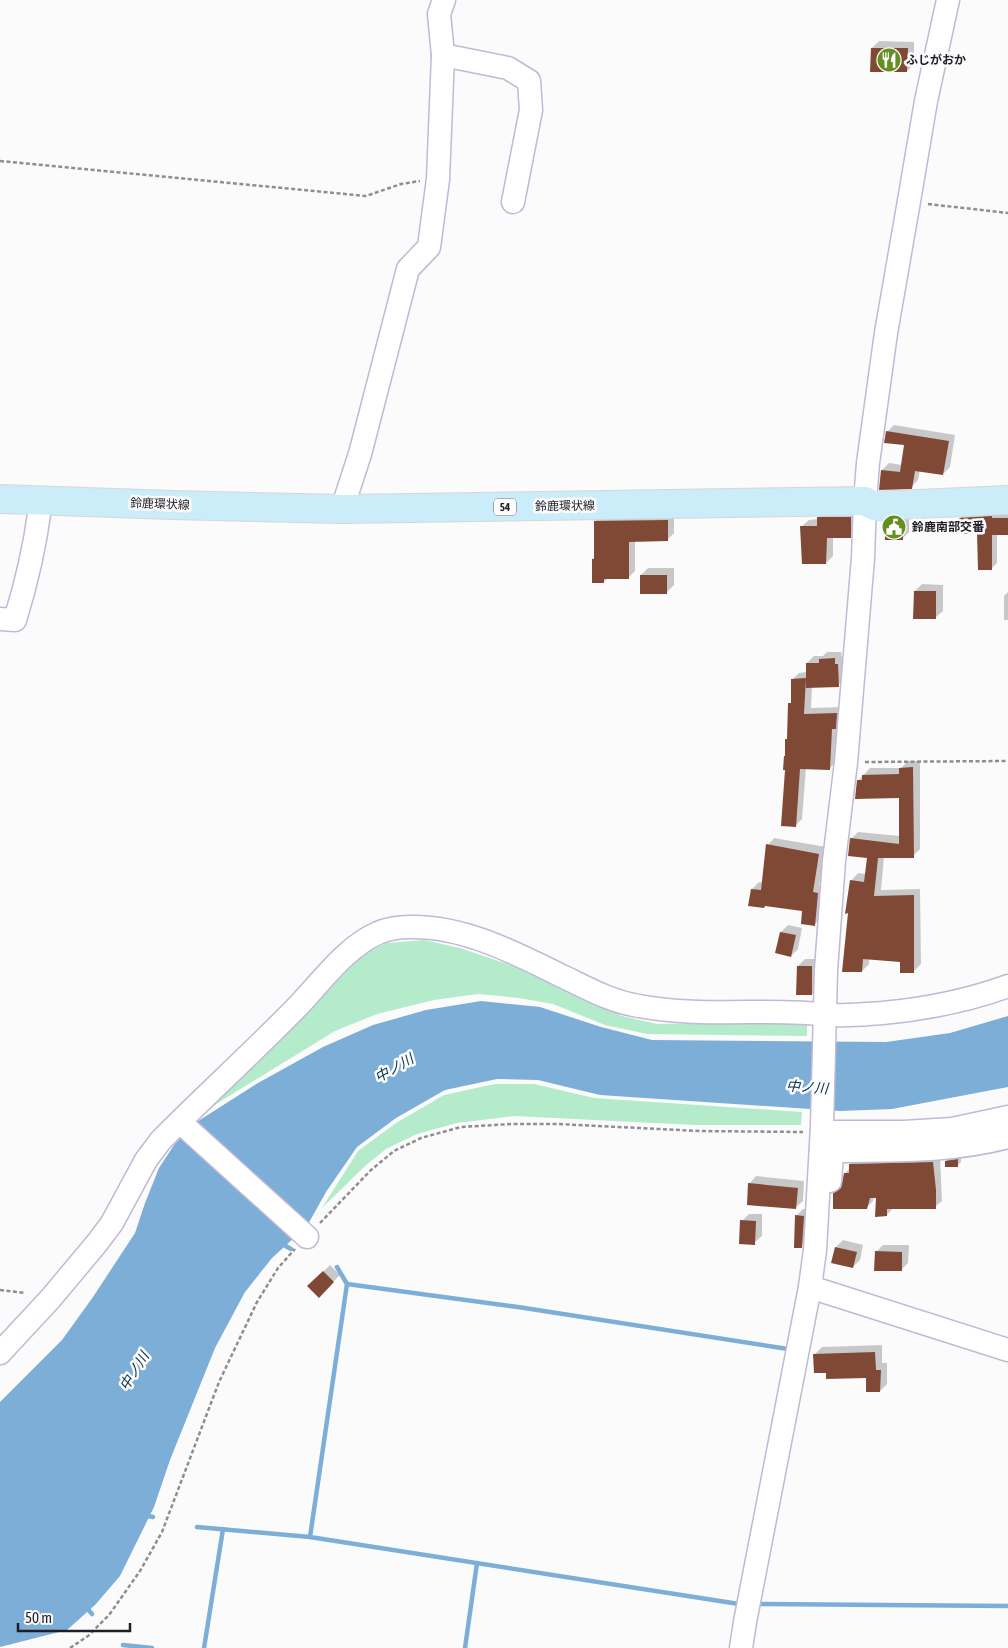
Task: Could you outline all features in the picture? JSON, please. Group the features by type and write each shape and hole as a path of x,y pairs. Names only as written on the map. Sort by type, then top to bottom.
{"main road":[{"name":"鈴鹿環状線","path":"0,498 342,509 864,501 874,506 1008,500"}],"street":[{"path":"342,509 360,454 408,269 429,247 438,179 443,55 439,14 444,0"},
{"path":"815,1288 815,1250 828,1016 826,970 834,861 846,762 863,558 864,501 886,333 926,101 948,0"},
{"path":"443,55 508,68 529,81 530,110 513,202"},
{"path":"0,619 15,620 38,532 41,499"},
{"path":"0,1353 51,1298 97,1244 112,1223 146,1160 161,1140 297,1007 344,957 364,940 380,932 398,927 433,928 466,935 499,947 607,998 638,1006 685,1012 828,1016 870,1014 934,1007 964,1001 1008,986"},
{"path":"822,1129 904,1132 961,1127 1008,1117"},
{"path":"180,1122 306,1237"},
{"path":"961,1127 972,1131 1008,1125"},
{"path":"741,1648 746,1612 796,1355 826,1246 832,1155 840,1151 945,1149 972,1146 1008,1137"},
{"path":"815,1288 1008,1350"}],"path":[{"path":"0,161 366,196 400,184 438,179"},
{"path":"909,202 1008,213"},
{"path":"846,762 1008,761"},
{"path":"70,1648 88,1636 109,1615 140,1571 162,1532 219,1382 257,1302 278,1268 371,1170 394,1151 421,1138 461,1127 511,1124 700,1131 822,1129"},
{"path":"0,1290 25,1294"}],"green space":[{"path":"424,940 460,948 528,971 622,1016 657,1024 807,1021 807,1036 647,1034 605,1025 553,1004 478,994 434,1000 377,1014 335,1031 200,1114 363,954 387,943"},
{"path":"495,1084 534,1084 594,1098 802,1112 801,1125 695,1125 513,1116 457,1123 417,1134 386,1149 365,1166 322,1208 358,1151 396,1123 444,1095"}],"water":[{"name":"中ノ川","path":"481,1001 540,1007 601,1027 652,1040 886,1042 950,1033 1008,1016 1008,1087 892,1109 840,1111 600,1095 538,1080 497,1079 445,1090 396,1118 357,1147 326,1192 307,1226 272,1258 245,1292 215,1348 170,1460 154,1507 120,1576 95,1605 67,1630 0,1647 0,1402 62,1340 93,1297 135,1233 159,1168 174,1145 195,1123 258,1083 323,1047 373,1025 426,1010"}],"building":[{"name":"ふじがおか","path":"871,48 908,48 907,72 870,72"},
{"path":"886,431 949,441 943,475 915,471 912,489 879,490 881,470 900,472 904,445 884,443"},
{"path":"992,516 992,518 1008,518 1008,535 992,535 992,570 978,570 977,533 960,534 959,518"},
{"path":"817,517 851,517 851,538 827,538 826,564 802,564 800,526 817,526"},
{"path":"668,520 668,541 629,542 629,579 604,579 604,583 592,583 594,521"},
{"name":"鈴鹿南部交番","path":"903,520 903,540 885,540 885,521"},
{"path":"640,575 667,575 667,594 640,594"},
{"path":"914,591 936,591 936,619 913,619"},
{"path":"835,658 835,664 838,664 839,687 806,688 806,663 819,663 819,659"},
{"path":"806,678 804,714 837,713 836,729 832,729 830,770 800,769 796,827 781,826 785,739 787,739 788,703 791,703 791,679"},
{"path":"913,767 914,858 878,858 874,896 914,895 914,973 900,973 900,962 863,959 862,972 842,972 848,913 845,914 850,880 864,882 867,858 848,856 850,838 899,844 899,798 855,799 857,780 862,780 862,775 899,774 899,768"},
{"path":"766,844 819,854 813,892 818,893 815,926 801,924 802,911 765,906 764,908 748,906 751,889 761,890"},
{"path":"780,932 796,935 791,957 775,953"},
{"path":"797,966 812,966 812,995 796,995"},
{"path":"958,1159 958,1167 945,1167 945,1161"},
{"path":"933,1162 936,1209 887,1209 887,1216 875,1217 876,1198 870,1198 867,1209 833,1209 833,1193 841,1188 844,1173 849,1173 849,1164"},
{"path":"748,1183 798,1188 796,1209 747,1205"},
{"path":"795,1215 804,1216 802,1248 794,1248"},
{"path":"740,1220 756,1221 755,1245 739,1244"},
{"path":"835,1247 857,1252 853,1268 831,1263"},
{"path":"875,1251 902,1252 902,1271 874,1271"},
{"path":"323,1271 334,1282 319,1298 307,1286"},
{"path":"875,1352 876,1370 881,1370 880,1392 866,1392 866,1378 826,1379 826,1373 814,1373 813,1354"}],"waterway":[{"path":"282,1244 291,1249"},
{"path":"337,1267 347,1284 310,1537 739,1604"},
{"path":"347,1284 518,1307 788,1349"},
{"path":"144,1515 153,1517"},
{"path":"197,1527 310,1537"},
{"path":"204,1648 223,1529"},
{"path":"465,1648 477,1563"},
{"path":"759,1604 1008,1606"},
{"path":"86,1607 92,1614"},
{"path":"123,1645 152,1648"}],"place":[{"name":"ふじがおか","path":"889,60"},
{"name":"鈴鹿南部交番","path":"894,527"}]}
